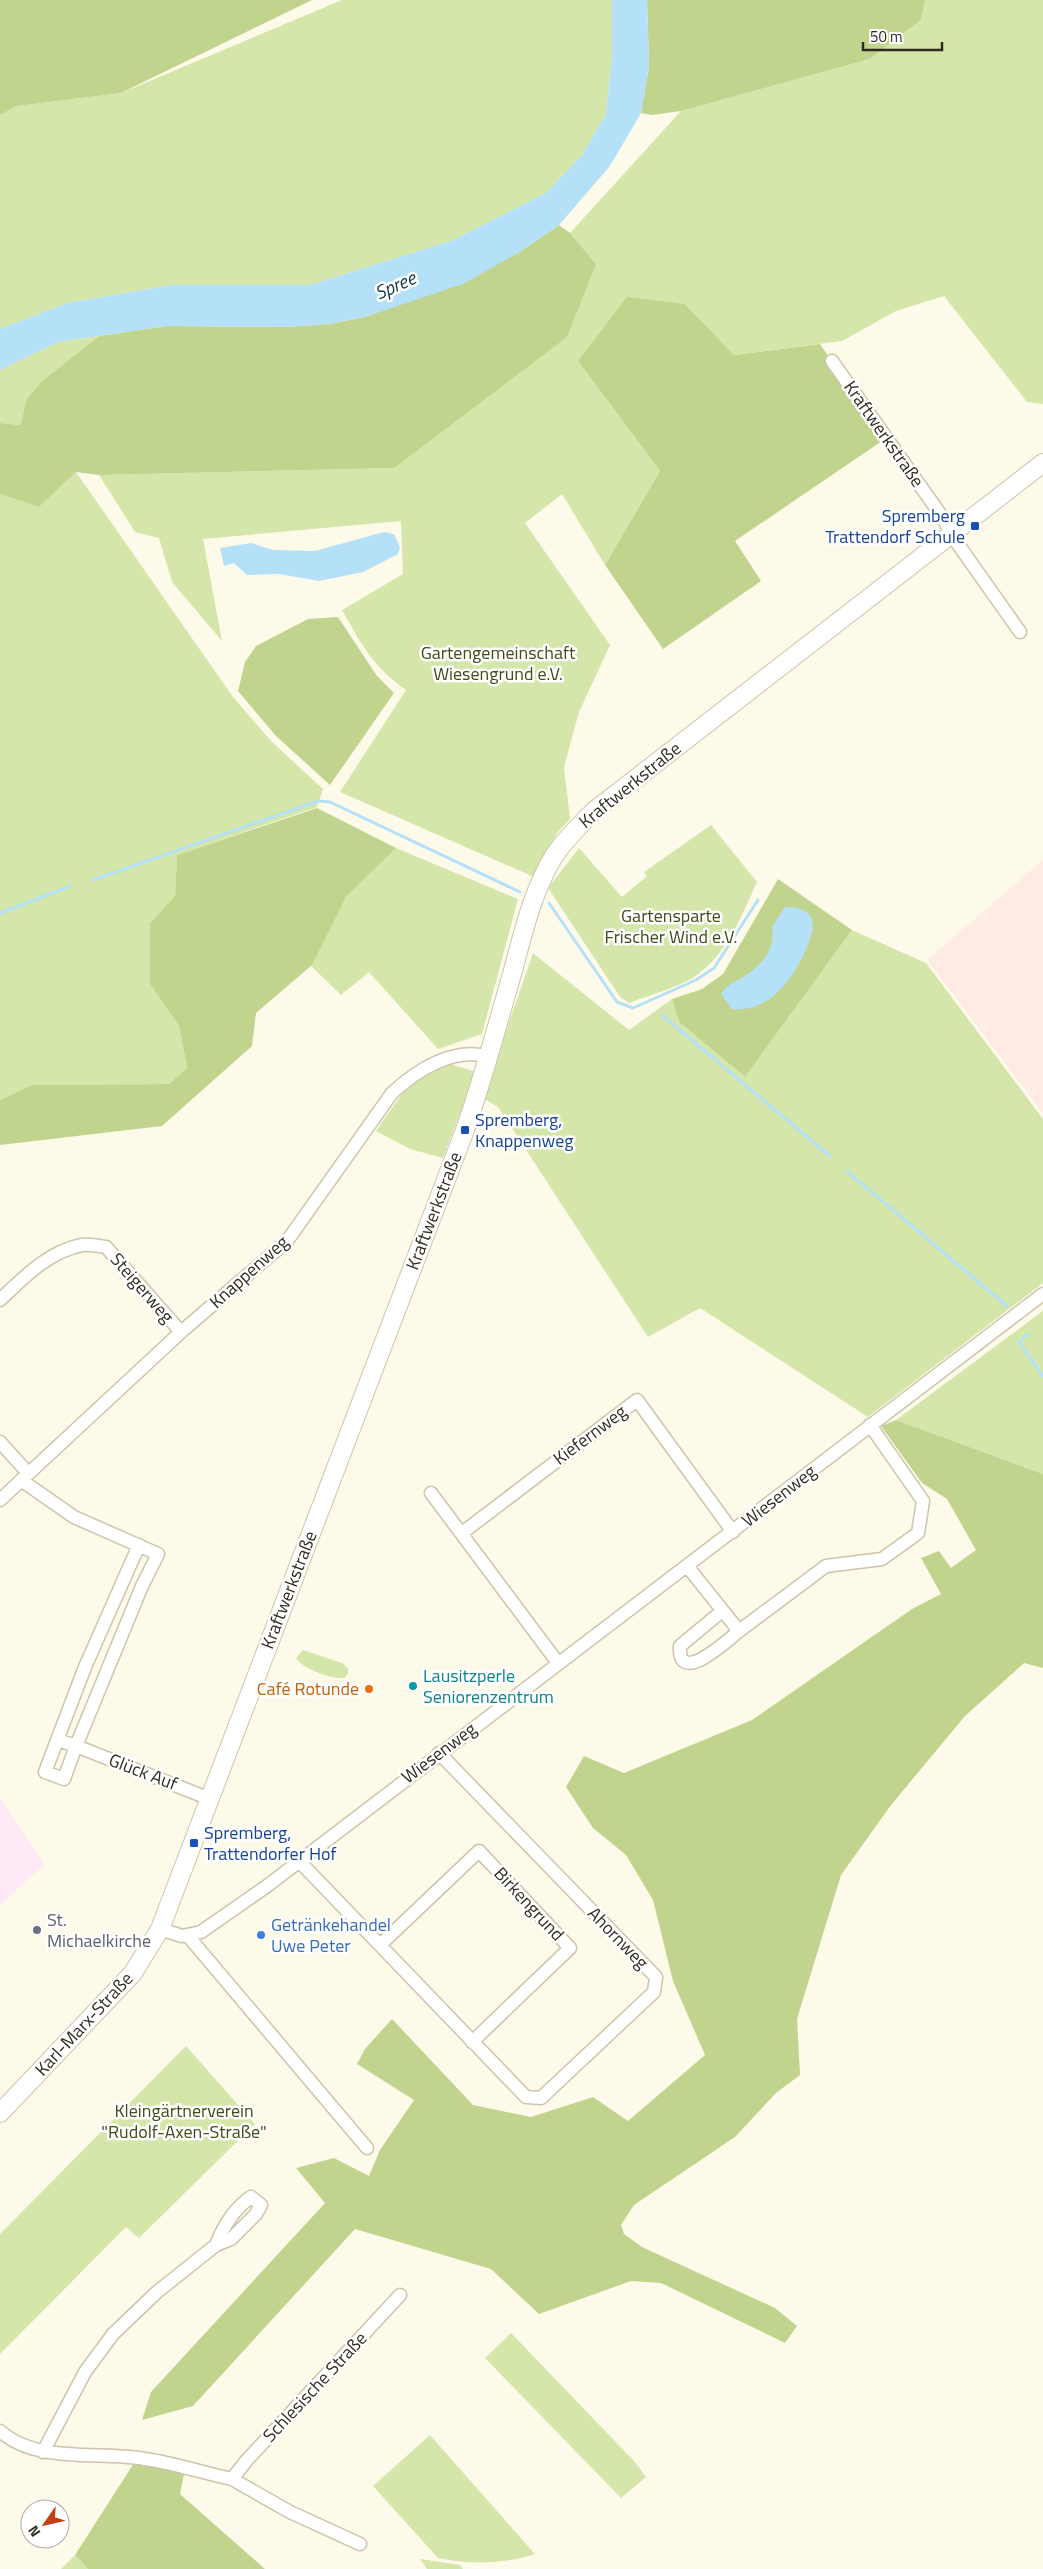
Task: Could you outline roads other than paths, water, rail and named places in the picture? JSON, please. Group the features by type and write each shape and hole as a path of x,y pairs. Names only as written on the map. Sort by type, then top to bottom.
{"main road":[{"name":"Kraftwerkstraße","path":"160,1929 462,1139 489,1057 526,920 538,888 554,858 570,836 594,811 1043,463"},
{"name":"Karl-Marx-Straße","path":"1,2110 127,1980 160,1929"}],"street":[{"name":"Kraftwerkstraße","path":"832,361 943,518 951,534 1020,632"},
{"name":"Knappenweg","path":"0,1500 181,1332 286,1241 392,1093 407,1079 427,1067 457,1056 476,1053 489,1057"},
{"name":"Steigerweg","path":"0,1300 30,1272 56,1255 82,1245 106,1247 181,1332"},
{"name":"Wiesenweg","path":"188,1936 210,1928 558,1662 733,1532 1043,1294"},
{"name":"Kiefernweg","path":"462,1533 637,1400 733,1532"},
{"path":"722,1611 680,1646 680,1653 684,1660 691,1664 701,1662 826,1566 882,1559 918,1534 923,1501 870,1425"},
{"path":"0,1442 25,1476 74,1517 139,1545 158,1554 142,1586 105,1674 64,1779 45,1772 85,1666 139,1545"},
{"path":"431,1493 558,1662"},
{"path":"687,1566 739,1631"},
{"path":"123,1578 142,1586"},
{"path":"85,1666 105,1674"},
{"name":"Glück Auf","path":"58,1740 210,1799"},
{"name":"Ahornweg","path":"439,1754 656,1977 654,1992 541,2098 526,2097 472,2042"},
{"name":"Birkengrund","path":"380,1945 479,1851 570,1948 472,2042"},
{"path":"299,1861 472,2042"},
{"path":"160,1929 188,1936 367,2148"},
{"path":"43,2452 85,2372 113,2334 157,2292 216,2245"},
{"name":"Schlesische Straße","path":"232,2480 247,2460 400,2296"},
{"path":"0,2431 6,2437 43,2452 145,2458 232,2480 290,2512 360,2544"}],"water":[{"name":"Spree","path":"612,0 647,0 649,66 641,113 610,166 559,225 518,253 463,284 365,317 329,324 284,327 167,326 58,342 0,370 0,329 67,303 172,285 310,285 451,241 546,193 582,155 606,114 612,59"},
{"path":"384,532 394,534 400,547 398,554 363,572 319,581 279,574 247,575 234,563 224,566 220,548 251,543 273,550 315,551"},
{"path":"785,907 806,911 813,923 810,939 802,958 790,978 766,1002 744,1009 732,1009 721,994 727,987 752,971 763,961 772,942 772,927"}],"waterway":[{"path":"93,880 318,801 330,802 520,892"},
{"path":"0,913 71,886"},
{"path":"549,903 617,1002 633,1008 696,980 714,968 758,900"},
{"path":"662,1015 830,1156"},
{"path":"847,1171 1008,1307"},
{"path":"1028,1334 1019,1342 1043,1376"}],"place":[{"name":"Spremberg Trattendorf Schule","path":"975,526"},
{"name":"Spremberg, Knappenweg","path":"465,1130"},
{"name":"Lausitzperle Seniorenzentrum","path":"413,1686"},
{"name":"Café Rotunde","path":"369,1689"},
{"name":"Spremberg, Trattendorfer Hof","path":"194,1843"},
{"name":"St. Michaelkirche","path":"37,1930"},
{"name":"Getränkehandel Uwe Peter","path":"261,1935"}],"park label":[{"name":"Gartengemeinschaft Wiesengrund e.V.","path":"498,663"},
{"name":"Gartensparte Frischer Wind e.V.","path":"671,926"},
{"name":"Kleingärtnerverein \"Rudolf-Axen-Straße\"","path":"184,2121"}]}
